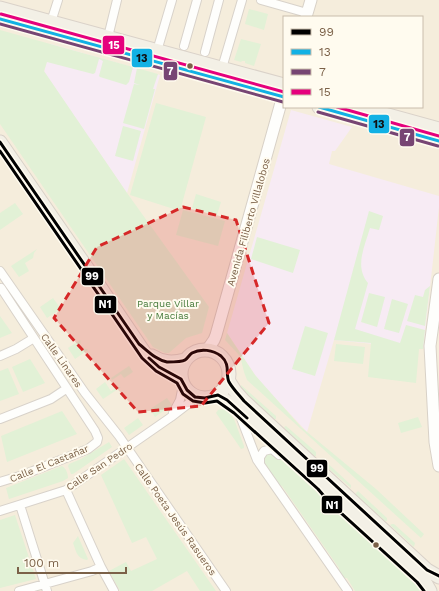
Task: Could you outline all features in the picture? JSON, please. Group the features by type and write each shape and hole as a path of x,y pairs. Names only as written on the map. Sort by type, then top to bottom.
{"main road":[{"path":"306,15 311,0"},
{"path":"0,8 222,68 283,93"},
{"path":"0,19 283,93"},
{"name":"Avenida Filiberto Villalobos","path":"208,350 216,335 283,97"},
{"path":"323,108 439,141"},
{"path":"364,108 439,129"},
{"path":"0,142 138,344 158,367 182,382 189,393 196,397 208,398 218,395 222,391 228,380 228,368 223,358 213,352 208,350 197,351 188,356 182,366 182,382"},
{"path":"439,279 430,346 434,360 435,442 439,466"},
{"path":"138,344 153,356 163,361 172,362 185,360"},
{"path":"228,380 238,395 274,430 427,570 439,576 431,591"},
{"path":"218,395 227,400 322,486 332,499 420,578 431,591"}],"street":[{"path":"51,22 58,0"},
{"path":"108,37 117,0"},
{"path":"157,51 172,0"},
{"path":"184,46 197,0"},
{"path":"205,52 219,0"},
{"path":"222,68 242,0"},
{"path":"261,0 306,15"},
{"name":"Calle Linares","path":"0,271 76,380 107,420 126,448"},
{"path":"0,288 8,282"},
{"name":"Calle Linares","path":"0,288 98,436 97,442"},
{"path":"0,356 16,349 34,338"},
{"name":"Calle San Pedro","path":"171,417 180,400 182,382"},
{"path":"0,419 51,399 66,389"},
{"name":"Calle San Pedro","path":"0,511 66,490 171,417 196,397"},
{"path":"237,409 260,465 348,591"},
{"name":"Calle El Castañar","path":"0,482 23,475 88,449 97,442"},
{"name":"Calle Poeta Jesús Rasueros","path":"126,448 226,591"},
{"path":"260,465 261,453 268,449 272,449 312,485 332,499"},
{"path":"66,490 101,567 114,591"},
{"path":"20,505 46,588"},
{"path":"19,591 46,588 101,567"}],"highlighted area":[{"path":"183,207 236,220 269,323 201,406 138,412 54,318 97,247"}],"shaded area":[{"path":"0,0 439,0 439,591 0,591"},
{"path":"51,44 160,75 127,193 44,72"},
{"path":"291,110 352,127 335,151 332,151 329,164 439,196 423,349 334,340 307,432 255,375 227,333"}],"green space":[{"path":"249,9 268,14 264,30 245,24"},
{"name":"Parque Villar y Macías","path":"0,30 133,67 129,82 126,85 100,77 103,61 99,59 95,73 93,74 47,62 44,71 127,193 209,307 202,333 186,338 169,353 165,353 153,347 0,124"},
{"path":"241,39 261,44 254,66 245,63 245,61 241,62 234,60"},
{"path":"137,68 158,74 144,129 123,123 134,84 140,85 134,83"},
{"path":"156,103 206,117 180,211 130,195"},
{"path":"123,126 141,131 133,161 115,156"},
{"path":"196,194 221,202 217,215 192,208"},
{"path":"15,203 23,214 0,230 0,213"},
{"path":"183,210 225,221 218,246 176,235"},
{"path":"369,211 383,216 379,230 370,228 363,249 361,263 362,270 368,283 355,329 400,343 406,325 425,330 423,349 419,349 416,383 368,377 371,343 334,340"},
{"path":"257,237 300,250 293,273 251,259"},
{"path":"37,249 33,258 25,263 29,271 19,277 11,266"},
{"path":"430,286 425,326 407,321 415,295 423,297 425,290"},
{"path":"369,293 385,297 377,327 361,322"},
{"path":"53,298 61,309 47,318 40,307"},
{"path":"392,299 408,304 399,333 384,329"},
{"path":"0,316 12,333 0,338"},
{"path":"305,326 328,333 315,376 292,369"},
{"path":"227,333 255,375 301,427 376,489 424,534 421,538 247,380 240,356 225,340"},
{"path":"80,340 81,348 88,350 75,359 68,348"},
{"path":"336,344 365,347 363,364 334,361"},
{"path":"30,359 45,383 23,392 12,367"},
{"path":"129,366 133,372 124,378 121,374 112,380 111,378"},
{"path":"8,368 19,394 0,401 0,371"},
{"path":"105,382 111,391 117,387 121,387 103,399 96,389"},
{"path":"241,385 276,416 276,419 273,419 240,388"},
{"path":"167,398 172,405 155,417 150,409"},
{"path":"225,408 234,419 244,448 241,449 216,413 218,410"},
{"path":"62,411 77,434 7,462 1,436"},
{"path":"418,417 422,427 401,433 398,423"},
{"path":"138,418 143,425 129,435 124,428"},
{"path":"286,426 316,452 316,456 314,456 286,430 284,427"},
{"path":"109,442 112,447 71,474 68,466 69,464 81,459"},
{"path":"274,453 421,587 423,591 355,591 347,578 343,578 339,568 282,486 279,485 265,466 265,454"},
{"path":"322,458 351,485 351,488 320,461"},
{"path":"124,459 216,591 200,591 187,571 152,591 120,591 109,571 126,562 131,571 157,559 146,537 132,543 101,475"},
{"path":"62,466 65,468 68,478 9,499 6,488"},
{"path":"358,491 387,518 387,521 385,521 355,494"},
{"path":"15,515 36,579 0,588 0,520"},
{"path":"394,524 415,543 414,547 390,525"},
{"path":"78,536 88,559 87,560 81,558 75,549 73,543"}],"transit line":[{"name":"15","path":"1,14 283,92"},
{"name":"13","path":"0,19 283,97"},
{"name":"7","path":"0,24 283,102"},
{"name":"13","path":"323,108 439,141"},
{"name":"15","path":"341,108 439,136"},
{"name":"7","path":"318,112 438,146"},
{"name":"99","path":"0,142 139,344 156,357 167,362 184,361 192,353 203,350 211,351 221,356 227,366 229,382 244,401 427,570 439,576"},
{"name":"N1","path":"0,151 142,358 156,371 177,383 183,394 193,401 205,403 217,401 234,413 318,489 330,503 417,582 424,591"},
{"name":"99","path":"149,358 159,367 181,379 187,390 195,397 205,398 218,395 227,400 247,418"}]}
